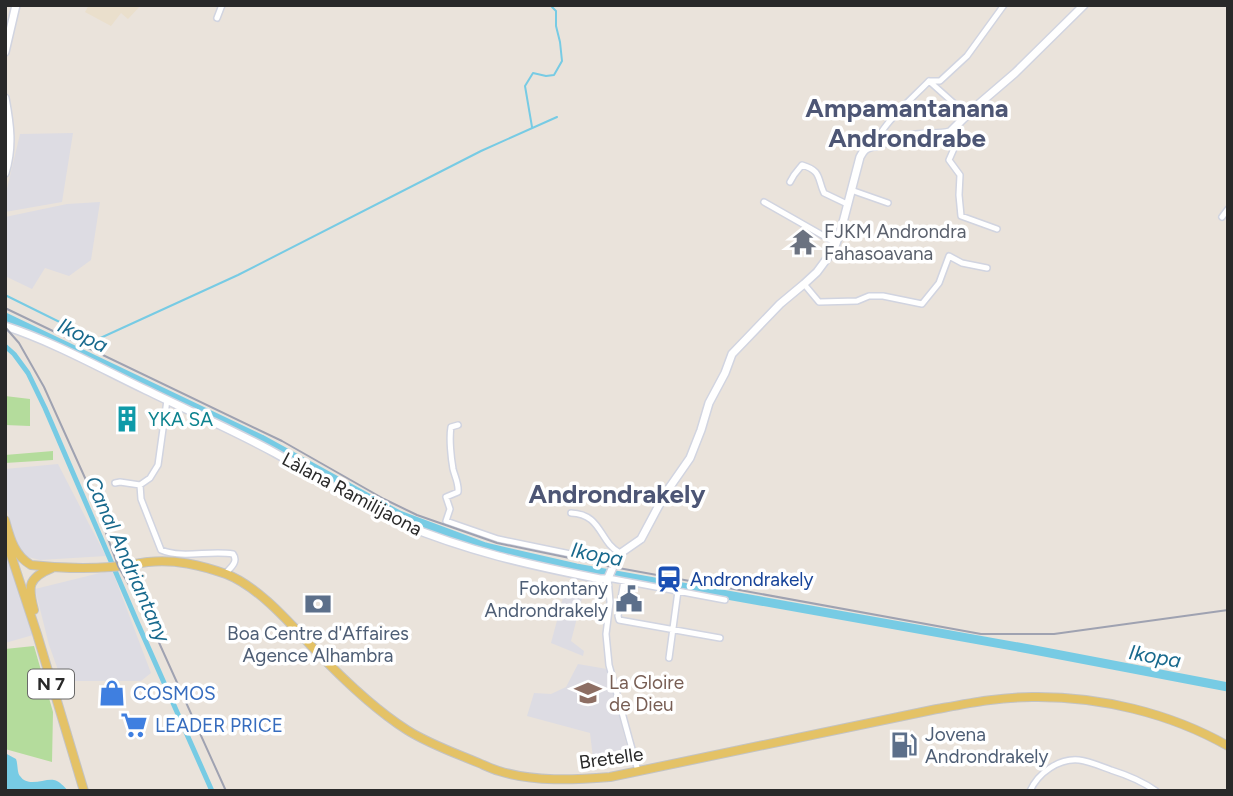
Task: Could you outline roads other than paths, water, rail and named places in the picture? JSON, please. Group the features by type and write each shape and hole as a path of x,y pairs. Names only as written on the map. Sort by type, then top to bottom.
{"main road":[{"path":"5,520 12,545 35,572 33,579"},
{"name":"N 7","path":"5,535 85,791"},
{"name":"Bretelle","path":"29,565 107,567 175,562 198,565 225,574 251,589 276,610 330,666 371,703 407,730 496,771 535,777 593,779 932,710 982,701 1030,697 1079,699 1143,712 1187,726 1228,746"},
{"path":"29,565 20,566 17,576 24,583 55,567"},
{"name":"N 7","path":"33,579 31,597 85,791"}],"street":[{"path":"5,52 16,5"},
{"path":"218,18 222,5"},
{"path":"875,146 876,139 895,115 929,81 940,81 967,56 1004,5"},
{"path":"638,771 609,665 606,634 611,571 620,553 641,539 665,494 691,458 709,403 732,354 823,264 836,243 861,153 867,147 918,134 946,133 954,129 1016,73 1084,5"},
{"path":"929,81 967,116"},
{"path":"5,99 11,142 5,173"},
{"path":"954,129 958,137 949,160 960,175 961,216 997,229"},
{"path":"790,183 799,167 809,167 817,172 824,193 848,204"},
{"path":"851,190 888,204"},
{"path":"764,202 836,243"},
{"path":"1222,217 1228,209"},
{"path":"804,285 818,302 857,301 869,296 883,296 922,304 939,283 949,256 987,268"},
{"name":"Làlana Ramilijaona","path":"5,326 66,352 271,451 386,516 429,535 526,565 600,579 611,571"},
{"path":"115,483 140,485 150,478 158,466 167,400"},
{"path":"458,425 451,427 450,435 453,467 459,490 446,496 450,509 446,521 498,539 561,553 611,571 624,581 725,600"},
{"path":"140,485 141,499 161,550 187,554 233,554 235,563 225,574"},
{"path":"571,513 581,513 595,523 611,548 620,553"},
{"path":"624,581 619,620 720,638"},
{"path":"669,658 678,591"},
{"path":"1030,791 1037,779 1055,765 1076,760 1126,775 1156,791"}],"water":[{"path":"5,753 16,759 19,775 23,780 54,780 68,791 5,791"}],"waterway":[{"path":"532,127 525,86 533,73 554,75 562,61 553,5"},
{"path":"5,295 96,340 238,275 481,151 557,117"},
{"name":"Ikopa","path":"5,317 261,439 399,515 485,547 576,568 1228,687"},
{"name":"Canal Andriantany","path":"5,346 28,373 45,408 212,791"}],"railway":[{"path":"5,308 282,441 417,515 497,543 613,567 981,634 1054,634 1228,610"},
{"path":"5,327 19,343 44,387 90,489 118,566 147,616 226,791"}],"place":[{"name":"FJKM Androndra Fahasoavana","path":"803,242"},
{"name":"YKA SA","path":"127,419"},
{"name":"Androndrakely","path":"669,579"},
{"name":"Fokontany Androndrakely","path":"629,599"},
{"name":"Boa Centre d'Affaires Agence Alhambra","path":"318,604"},
{"name":"COSMOS","path":"112,693"},
{"name":"La Gloire de Dieu","path":"588,693"},
{"name":"LEADER PRICE","path":"134,725"},
{"name":"Jovena Androndrakely","path":"904,745"}],"district":[{"name":"Ampamantanana Androndrabe","path":"907,123"},
{"name":"Androndrakely","path":"617,494"}]}
